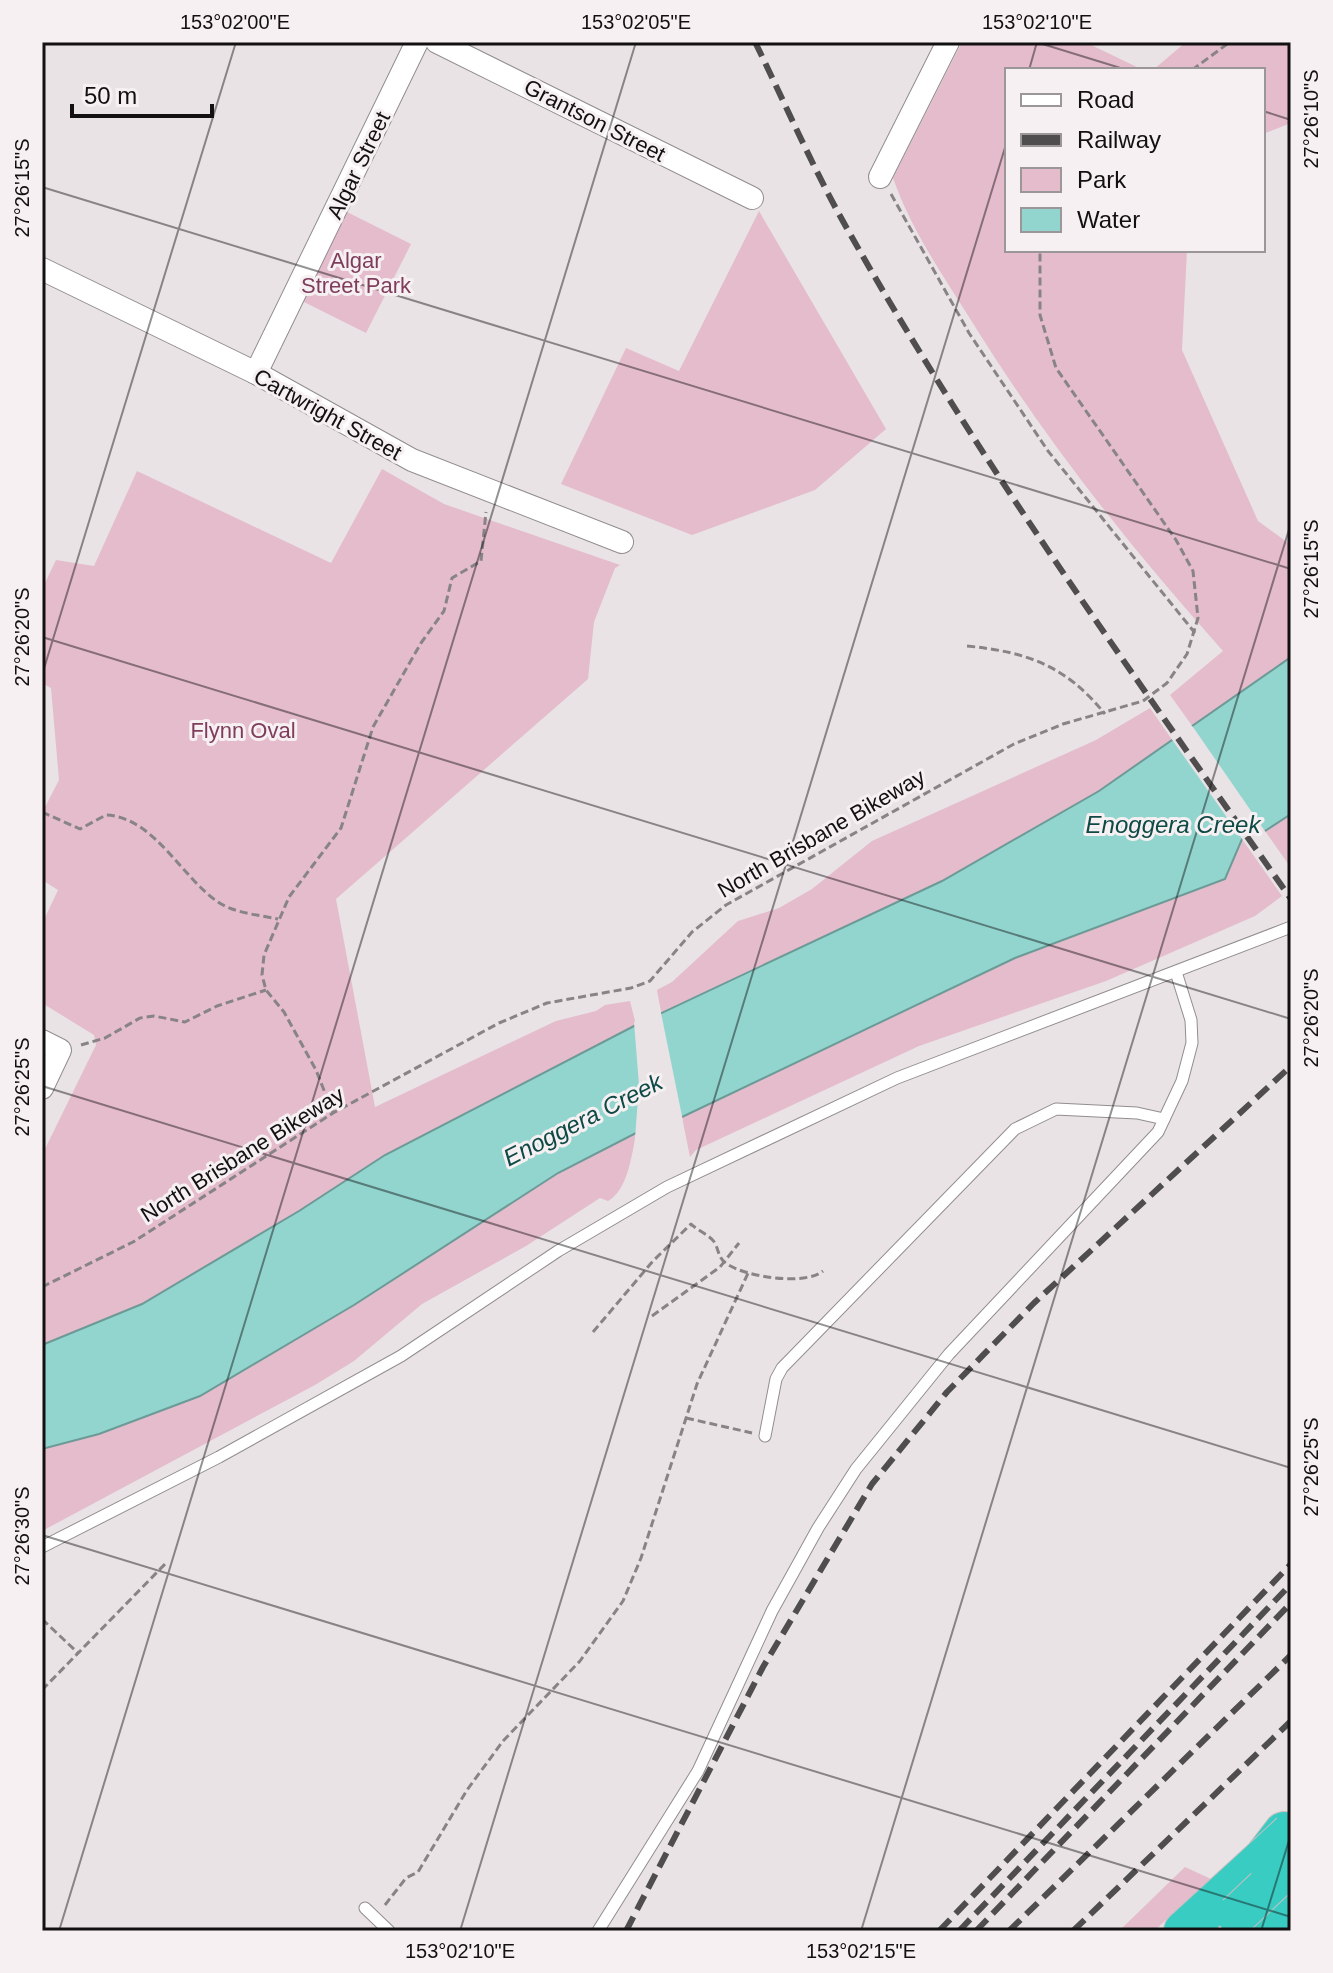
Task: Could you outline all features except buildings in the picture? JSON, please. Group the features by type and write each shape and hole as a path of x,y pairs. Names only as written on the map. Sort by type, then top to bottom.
{"highway":[{"path":"1261,1896 1291,1824"},
{"path":"1184,1931 1261,1896 1291,1824"}],"street":[{"name":"Algar Street","path":"256,373 417,42"},
{"name":"Grantson Street","path":"437,42 473,49 752,198"},
{"path":"880,177 948,42"},
{"name":"Cartwright Street","path":"42,269 256,373 412,460 622,542"},
{"path":"42,1088 58,1046"}],"lane":[{"path":"42,1547 219,1457 401,1356 558,1251 667,1187 897,1078 1291,927"},
{"path":"598,1931 698,1771 772,1611 818,1528 856,1469 949,1354 1152,1140 1182,1081 1192,1043 1191,1020 1176,972"},
{"path":"765,1436 776,1379 782,1368 1015,1129 1056,1109 1137,1113 1164,1119"},
{"path":"365,1908 389,1931"}],"path":[{"path":"1195,68 1230,42"},
{"path":"880,177 969,333 1048,451 1195,633"},
{"name":"North Brisbane Bikeway","path":"42,1287 133,1242 333,1113 520,1013 572,997 640,986 650,981 702,923 767,878 1014,744 1063,724 1106,714 1156,693 1182,663 1195,633 1199,601 1187,556 1056,368 1040,315 1040,252"},
{"path":"333,1113 316,1070 284,1012 266,990 263,961 289,897 341,828 373,727 416,651 444,611 452,578 475,568 481,561 486,506"},
{"path":"967,646 1010,650 1050,667 1082,685 1106,714"},
{"path":"42,812 80,829 106,815 126,820 159,845 219,902 278,919"},
{"path":"58,1046 105,1038 140,1018 154,1016 185,1022 217,1006 266,990"},
{"path":"593,1332 653,1261 691,1224 713,1240 725,1263 793,1281 816,1277 823,1271"},
{"path":"652,1316 725,1263 739,1243"},
{"path":"383,1908 406,1878 418,1872 467,1790 503,1741 580,1661 623,1601 641,1558 697,1384 749,1271"},
{"path":"686,1418 765,1436"},
{"path":"42,1690 167,1562"},
{"path":"42,1619 78,1653"}],"green space":[{"path":"962,42 1085,42 1139,68 1005,68 1005,252 1187,252 1182,350 1258,521 1291,545 1291,657 1193,727 1170,695 1223,651 1121,531 1027,405 927,249 893,178"},
{"path":"1186,42 1291,42 1291,123 1265,133 1265,68 1155,68"},
{"path":"759,211 886,429 815,490 692,535 561,484 626,348 679,371"},
{"name":"Algar Street Park","path":"347,212 411,244 366,333 302,301"},
{"name":"Flynn Oval","path":"382,469 444,504 620,565 615,568 594,622 588,679 336,899 375,1107 556,1021 596,1011 605,1005 630,1001 636,1025 385,1155 299,1211 141,1304 42,1345 42,1155 96,1045 94,1035 42,1003 42,924 58,890 42,880 42,813 59,780 51,688 42,683 42,589 56,560 94,566 137,471 331,563"},
{"path":"1150,708 1173,741 1099,791 942,881 661,1012 657,990 672,982 738,921 779,908 812,889 872,841 1096,740"},
{"path":"1291,814 1291,868 1265,831"},
{"path":"1242,839 1282,896 1255,916 1106,981 919,1046 696,1150 690,1157 682,1117 1015,958 1225,879"},
{"path":"636,1133 625,1180 608,1201 600,1198 526,1246 422,1304 354,1361 315,1385 42,1531 42,1449 99,1434 200,1396 354,1305 558,1173"},
{"path":"1185,1867 1211,1879 1154,1931 1119,1931"}],"water":[{"name":"Enoggera Creek","path":"1291,657 1291,814 1265,831 1242,839 1225,879 1015,958 682,1117 636,1133 558,1173 354,1305 200,1396 99,1434 42,1449 42,1345 142,1304 299,1211 385,1155 636,1025 942,881 1099,791"}],"pier":[{"path":"1190,724 1267,834 1245,843 1173,741 1171,738"},
{"path":"660,1008 683,1121 635,1138 639,1085 634,1022"}],"railway":[{"path":"755,42 836,209 952,403 1118,653 1291,899"},
{"path":"626,1931 763,1667 872,1484 947,1392 1034,1303 1291,1066"},
{"path":"939,1931 1291,1564"},
{"path":"959,1931 1291,1584"},
{"path":"976,1931 1291,1603"},
{"path":"1009,1931 1291,1655"},
{"path":"1073,1931 1291,1721"}]}
